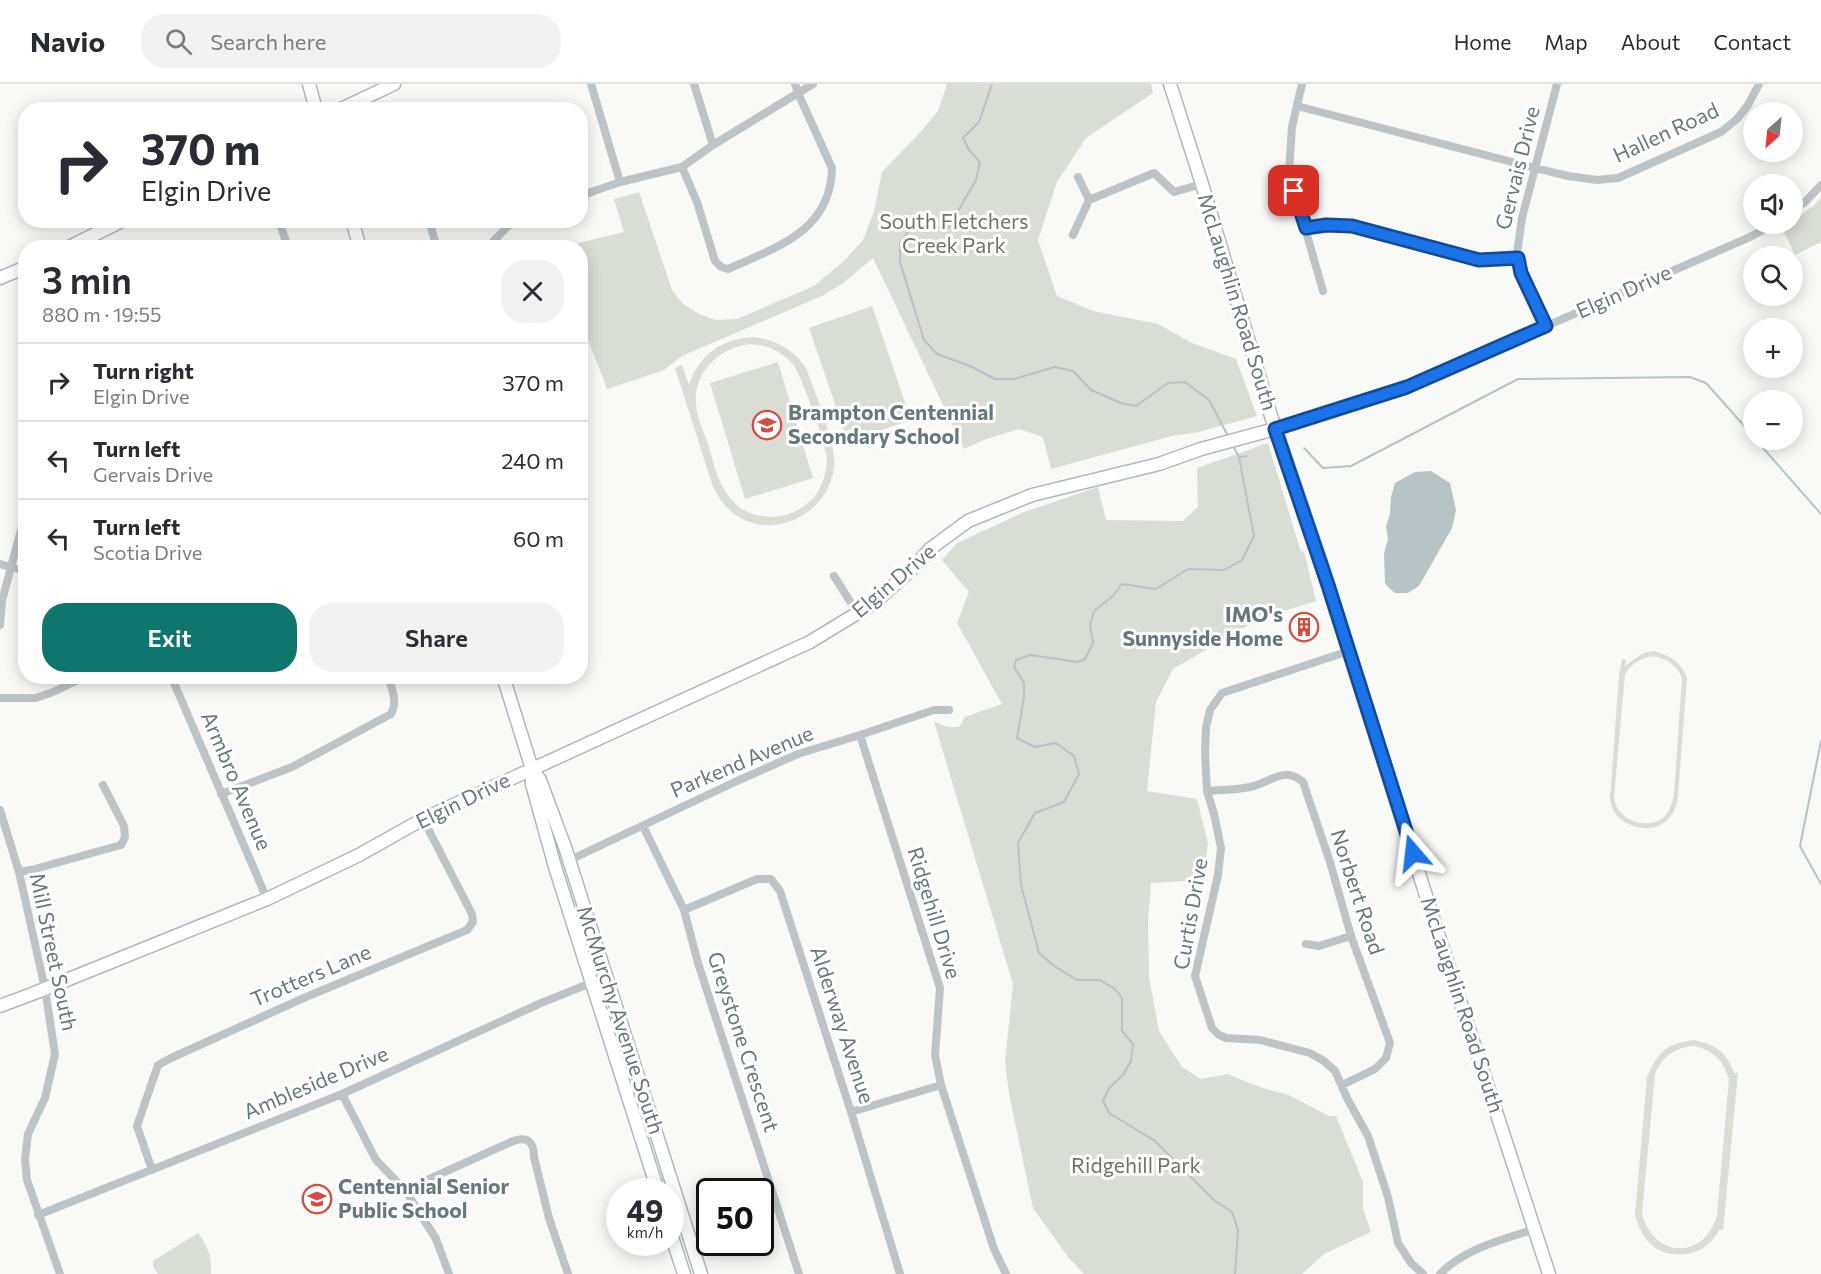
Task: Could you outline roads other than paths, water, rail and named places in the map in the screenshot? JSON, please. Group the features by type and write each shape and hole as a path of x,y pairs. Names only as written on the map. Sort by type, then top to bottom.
{"street":[{"path":"309,84 314,102"},
{"path":"356,102 394,84"},
{"path":"591,84 620,182"},
{"path":"694,84 713,145"},
{"path":"588,193 620,182 682,167 797,88 813,84"},
{"name":"McLaughlin Road South","path":"1170,84 1275,429 1349,651 1549,1274"},
{"path":"1302,84 1292,127 1289,172 1323,291"},
{"name":"Gervais Drive","path":"1546,326 1521,273 1516,253 1522,218 1557,84"},
{"name":"Hallen Road","path":"1297,106 1535,168 1597,180 1618,178 1721,132 1748,105 1759,84"},
{"path":"682,167 697,202 715,261 721,267 728,269 794,238 820,211 829,191 832,168 797,88"},
{"path":"1073,235 1089,200 1154,173 1174,192 1202,184"},
{"path":"1078,177 1089,200"},
{"path":"1803,203 1821,185"},
{"path":"1306,228 1326,225 1352,226 1479,260 1518,258"},
{"path":"84,240 108,228"},
{"path":"495,240 506,228"},
{"name":"Elgin Drive","path":"0,1006 267,899 358,855 423,819 810,642 874,603 912,569 930,549 968,521 1032,495 1159,464 1407,387 1756,234"},
{"path":"0,278 18,271"},
{"path":"0,624 2,601 18,541"},
{"path":"0,564 18,569"},
{"path":"834,576 858,614"},
{"name":"Curtis Drive","path":"1349,651 1222,693 1210,710 1206,728 1207,791 1221,848 1218,875 1196,976 1212,1028 1219,1035 1226,1038 1260,1040 1310,1053 1335,1071 1368,1136 1388,1197 1398,1243 1411,1263 1423,1274"},
{"path":"0,698 36,698 70,684"},
{"name":"Armbro Avenue","path":"174,684 267,899"},
{"path":"221,794 292,767 391,714 395,706 390,684"},
{"name":"McMurchy Avenue South","path":"505,684 532,769 532,784 555,867 654,1178"},
{"name":"Parkend Avenue","path":"555,867 798,754 934,710 949,710"},
{"name":"Ridgehill Drive","path":"860,735 940,988 935,1055 941,1084 994,1249 1003,1272 1006,1274"},
{"name":"McMurchy Avenue South","path":"532,769 540,780 569,860 701,1274"},
{"name":"Norbert Road","path":"1207,791 1252,787 1283,774 1296,776 1303,782 1330,862 1351,936 1390,1043 1386,1058 1375,1069 1342,1085"},
{"path":"19,872 121,845 125,837 124,826 103,785"},
{"name":"Mill Street South","path":"0,810 19,872 45,989 55,1054 45,1098 28,1134 25,1159 27,1180 60,1274"},
{"name":"Trotters Lane","path":"153,1170 137,1126 158,1065 306,997 466,930 473,922 472,914 423,819"},
{"name":"Greystone Crescent","path":"643,826 684,910 698,963 800,1274"},
{"name":"Alderway Avenue","path":"684,910 757,879 771,879 780,891 852,1112 900,1274"},
{"path":"1306,944 1320,945 1351,936"},
{"name":"Ambleside Drive","path":"38,1215 342,1094 592,981 606,977"},
{"path":"852,1112 941,1084"},
{"path":"342,1094 376,1160 405,1190 436,1239 449,1274"},
{"path":"405,1190 513,1141 521,1138 527,1140 534,1148 534,1157 549,1218 568,1274"},
{"path":"1440,1274 1450,1263 1472,1251 1535,1229"},
{"path":"678,1256 684,1274"}],"waterway":[{"path":"918,226 948,228 976,180 980,162 969,150 963,138 979,122 992,84"},
{"path":"919,226 909,230 900,243 900,262 924,340 937,354 970,366 995,379 1014,379 1055,367 1073,371 1091,390 1121,403 1136,406 1168,383 1185,382 1209,400 1228,436"},
{"path":"1304,448 1323,468 1351,466 1518,379 1690,377 1706,383 1743,425"},
{"path":"1232,444 1239,457 1254,536 1242,560 1224,570 1188,569 1156,589 1122,584 1113,596 1094,611 1090,625 1093,643 1085,659 1078,662 1030,655 1016,660 1014,667 1024,683 1017,738 1035,747 1056,743 1074,756 1079,774 1064,802 1035,813 1018,843 1021,885 1039,953 1054,966 1077,980 1100,980 1115,989 1122,998 1122,1031 1133,1044 1131,1061 1123,1075 1109,1088 1103,1101 1109,1113 1155,1141 1215,1201 1232,1212 1238,1230 1235,1274"},
{"path":"1765,450 1821,514"},
{"path":"1239,457 1247,456"},
{"path":"1821,741 1800,846 1821,884"}],"place":[{"name":"Brampton Centennial Secondary School","path":"767,425"},
{"name":"IMO's Sunnyside Home","path":"1304,627"},
{"name":"Centennial Senior Public School","path":"317,1199"}],"park label":[{"name":"South Fletchers Creek Park","path":"954,234"},
{"name":"Ridgehill Park","path":"1136,1166"}]}
